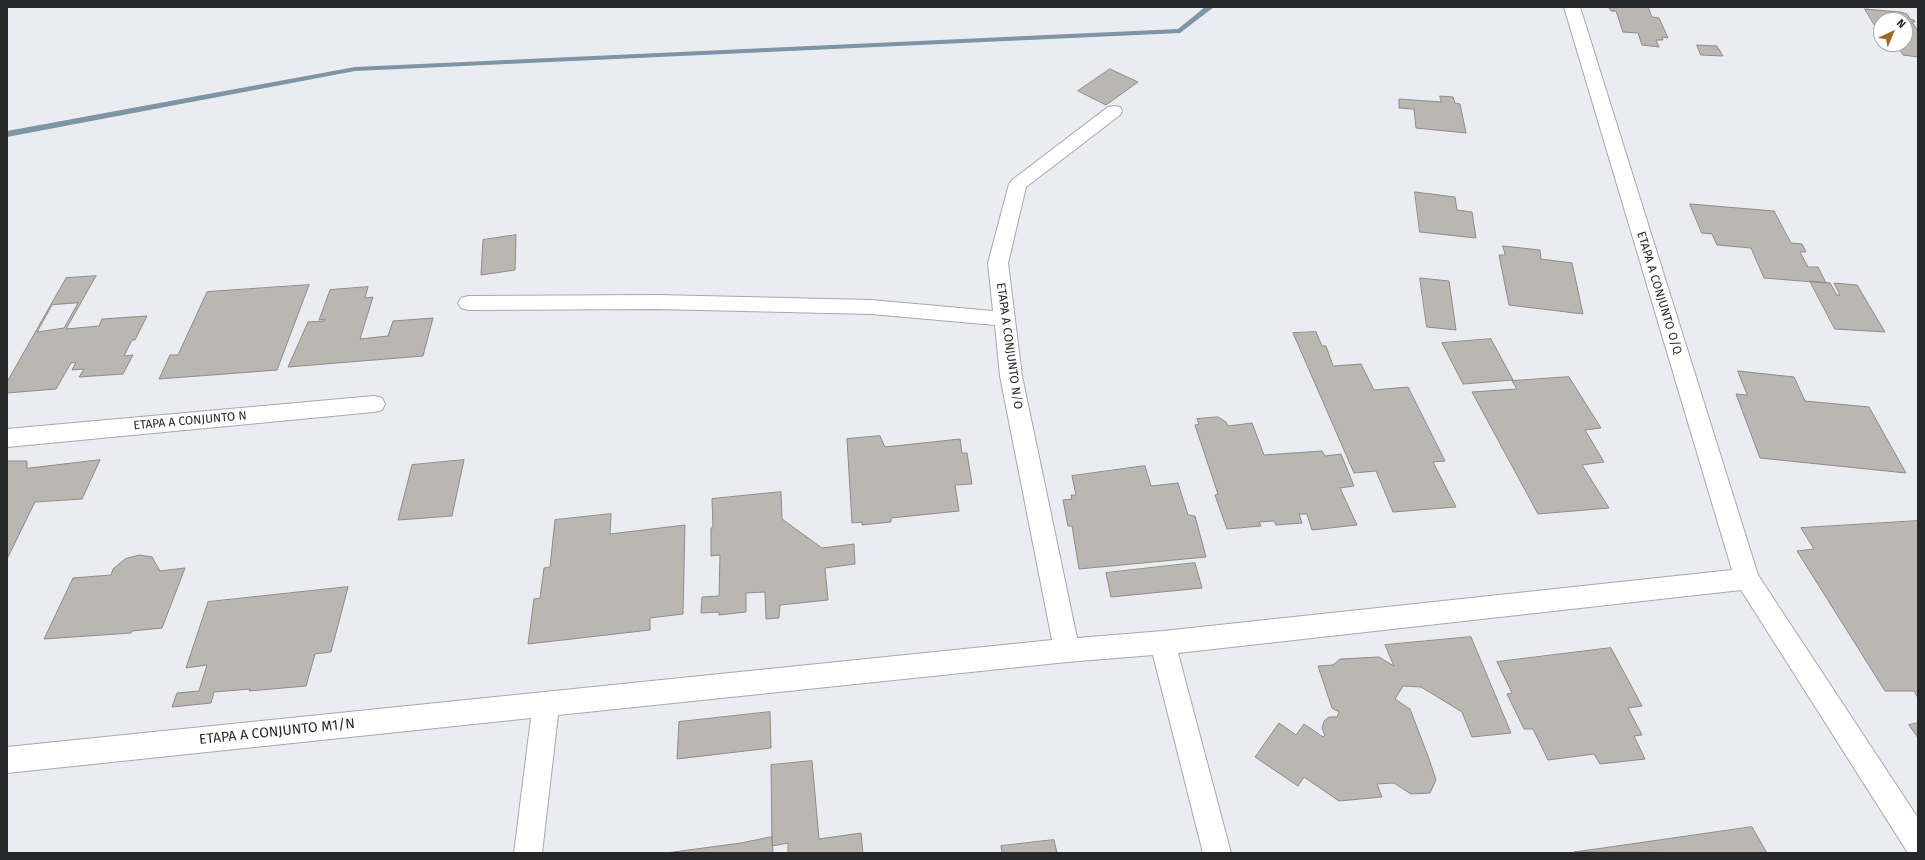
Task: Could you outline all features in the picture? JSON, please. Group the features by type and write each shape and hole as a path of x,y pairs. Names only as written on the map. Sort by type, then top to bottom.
{"street":[{"name":"ETAPA A CONJUNTO O/Q","path":"1572,7 1746,579 1918,843"},
{"name":"ETAPA A CONJUNTO N/O","path":"1068,650 1011,376 998,263 1018,184 1114,111"},
{"path":"468,303 658,302 871,307 1005,319"},
{"name":"ETAPA A CONJUNTO N","path":"7,438 374,404"},
{"name":"ETAPA A CONJUNTO M1/N","path":"7,760 1068,650 1162,642 1746,579"},
{"path":"1162,642 1217,853"},
{"path":"528,853 546,704"}],"building":[{"path":"1648,7 1652,17 1659,18 1668,38 1662,37 1663,40 1656,40 1659,47 1642,45 1638,33 1623,32 1616,11 1611,11 1609,8"},
{"path":"1865,9 1900,12 1873,12 1873,22"},
{"path":"1913,24 1918,31 1918,57 1903,55 1901,52 1913,52"},
{"path":"1697,45 1717,46 1723,56 1701,55"},
{"path":"1110,69 1138,82 1106,105 1078,91"},
{"path":"1440,96 1453,97 1455,103 1460,104 1466,133 1416,128 1414,109 1399,108 1399,99 1441,102"},
{"path":"1415,192 1455,197 1457,210 1472,212 1476,238 1420,232"},
{"path":"1690,204 1774,211 1791,243 1802,244 1806,252 1800,252 1808,267 1818,267 1826,283 1764,278 1751,248 1717,245 1712,234 1702,233"},
{"path":"516,235 515,270 481,275 483,240"},
{"path":"1503,246 1540,250 1541,259 1572,263 1583,314 1509,305 1499,255 1505,255"},
{"path":"96,276 66,329 99,326 102,319 147,316 135,340 132,340 124,356 133,355 123,374 79,377 84,369 72,370 76,362 71,363 56,389 7,393 7,382 66,278"},
{"path":"1420,278 1449,281 1456,330 1427,327"},
{"path":"1810,281 1830,283 1837,295 1840,295 1834,283 1857,285 1885,332 1835,329"},
{"path":"309,285 277,370 159,379 170,355 178,355 207,292"},
{"path":"368,287 365,298 373,297 360,339 388,336 393,321 433,318 423,356 288,367 308,322 324,321 325,319 319,320 330,290"},
{"path":"78,303 64,328 37,332 52,305"},
{"path":"1316,332 1322,346 1326,346 1333,366 1361,364 1374,390 1408,387 1445,461 1433,462 1456,507 1393,512 1376,471 1354,473 1293,333"},
{"path":"1491,339 1513,380 1463,384 1442,343"},
{"path":"1738,371 1794,377 1805,401 1869,407 1906,473 1760,458 1736,394 1747,395"},
{"path":"1569,377 1601,428 1585,430 1604,462 1582,465 1609,508 1538,514 1472,392 1517,389 1512,381"},
{"path":"1218,417 1226,422 1228,426 1252,423 1264,455 1322,451 1325,456 1341,454 1354,486 1340,488 1357,525 1312,530 1307,514 1299,514 1302,523 1276,525 1274,521 1259,522 1261,526 1227,529 1215,495 1218,494 1195,425 1199,424 1197,419"},
{"path":"880,436 885,447 960,439 962,453 967,453 972,484 955,485 959,511 891,518 891,522 862,525 862,522 852,523 847,439"},
{"path":"100,460 82,499 35,502 7,559 7,461 27,461 27,468"},
{"path":"464,460 452,516 398,520 412,465"},
{"path":"1145,466 1151,486 1178,483 1188,515 1195,516 1206,557 1079,569 1072,526 1068,526 1063,500 1072,499 1071,495 1076,495 1072,476"},
{"path":"781,492 782,519 822,548 854,544 855,564 825,568 828,600 780,605 779,618 766,619 765,592 746,593 746,612 719,615 719,612 701,613 702,597 719,596 720,555 711,556 711,528 713,528 712,499"},
{"path":"611,514 610,534 685,525 683,614 650,618 650,630 528,644 534,599 540,598 544,568 550,567 555,520"},
{"path":"1918,521 1918,698 1914,691 1885,691 1797,551 1814,549 1801,528"},
{"path":"140,555 152,557 160,571 185,568 162,628 132,631 131,633 44,639 73,578 111,575 113,569 125,559"},
{"path":"1195,563 1202,588 1111,597 1106,573"},
{"path":"348,587 331,652 315,654 306,686 249,691 250,689 214,692 211,703 172,707 177,693 199,691 207,665 186,668 208,602"},
{"path":"1471,637 1511,733 1472,737 1462,712 1421,687 1403,686 1395,699 1410,709 1428,756 1436,780 1430,793 1411,794 1394,783 1377,784 1382,797 1339,801 1304,777 1298,786 1255,757 1279,723 1296,735 1304,724 1323,737 1325,735 1322,728 1324,721 1329,717 1337,717 1339,712 1332,708 1318,666 1333,665 1340,659 1379,657 1394,666 1385,645"},
{"path":"1611,648 1642,706 1628,708 1642,735 1634,736 1645,759 1600,764 1594,754 1548,760 1533,729 1524,729 1507,694 1512,693 1497,662"},
{"path":"770,712 771,748 677,759 679,722"},
{"path":"1918,723 1918,738 1909,725"},
{"path":"812,761 819,839 861,833 863,853 788,853 788,843 772,846 771,765"},
{"path":"1752,827 1767,853 1574,852 1603,848"},
{"path":"772,837 773,853 666,853 741,843"},
{"path":"1054,840 1057,853 1002,853 1001,846"}],"waterway":[{"path":"7,134 355,69 1180,31 1210,7"}]}
